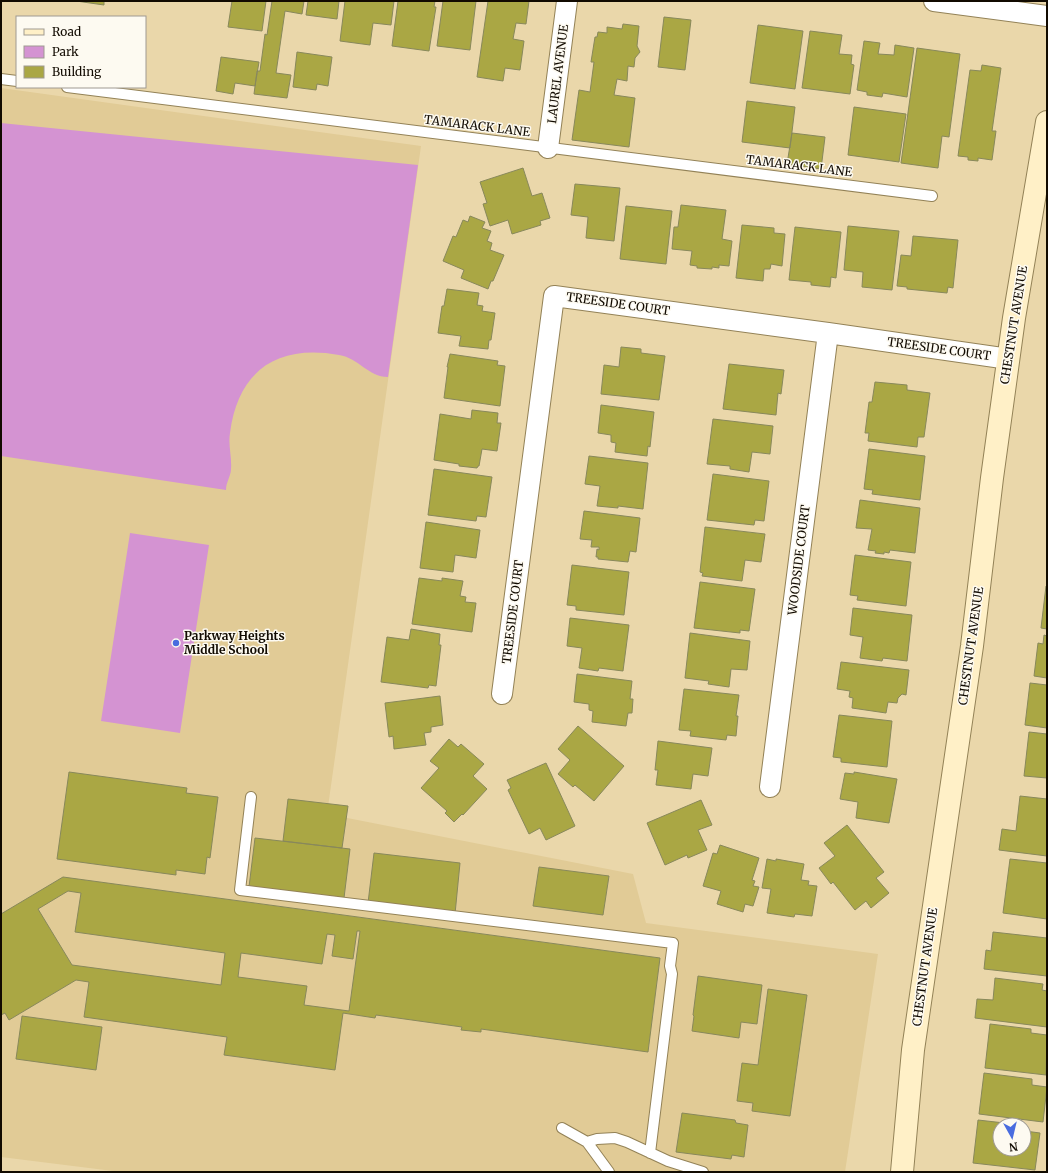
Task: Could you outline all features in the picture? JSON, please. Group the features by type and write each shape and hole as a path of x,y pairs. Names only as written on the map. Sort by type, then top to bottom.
{"main road":[{"name":"CHESTNUT AVENUE","path":"902,1172 914,1050 972,646 992,478 1009,359 1047,122"}],"street":[{"name":"LAUREL AVENUE","path":"548,148 567,1"},
{"path":"934,1 1047,16"},
{"name":"TREESIDE COURT","path":"502,694 554,296 1009,359"},
{"name":"WOODSIDE COURT","path":"770,787 828,333"}],"lane":[{"path":"1,79 16,81"},
{"name":"TAMARACK LANE","path":"75,88 932,196"},
{"path":"251,797 240,890 673,943 670,966 672,974 650,1152"},
{"path":"562,1128 587,1142 609,1172"},
{"path":"587,1142 597,1139 615,1138 668,1161 703,1172"}],"shaded area":[{"name":"Parkway Heights Middle School","path":"1,88 421,146 327,814 633,874 646,923 878,954 845,1172 121,1172 1,1157"}],"green space":[{"path":"1,123 418,165 388,377 375,374 346,357 317,353 297,354 280,358 265,366 252,378 242,393 234,411 230,433 231,472 226,490 1,456"},
{"path":"130,533 209,545 180,733 101,721"}],"building":[{"path":"76,1 104,1 104,5"},
{"path":"232,1 266,1 262,31 228,27"},
{"path":"272,1 304,1 302,14 285,11 276,73 291,75 287,98 254,94 257,71 260,71 265,34 267,35"},
{"path":"308,1 339,1 337,19 306,15"},
{"path":"345,1 394,1 391,25 373,23 370,45 340,41"},
{"path":"398,1 435,1 434,7 436,7 429,51 392,46"},
{"path":"443,1 476,1 470,50 437,46"},
{"path":"488,1 529,1 526,24 516,23 513,39 524,41 520,70 505,68 503,81 477,77"},
{"path":"664,17 691,20 685,70 658,67"},
{"path":"623,24 639,26 637,46 640,52 635,58 634,67 628,66 627,81 617,79 614,95 635,98 629,147 572,140 579,90 590,92 594,62 591,62 595,37 597,37 598,32 607,33 607,27 622,29"},
{"path":"758,25 803,31 795,89 750,83"},
{"path":"810,31 842,35 839,54 852,55 851,64 854,65 850,94 802,88"},
{"path":"864,41 880,43 878,54 894,55 895,45 914,48 907,97 883,93 882,97 867,95 867,92 857,90"},
{"path":"917,48 960,54 949,137 942,136 938,168 901,163"},
{"path":"297,52 332,57 328,86 317,84 316,90 293,87"},
{"path":"221,57 259,62 255,86 235,83 233,94 216,91"},
{"path":"982,65 1001,68 992,131 996,131 992,160 978,158 978,161 968,160 968,157 958,156 970,70 981,71"},
{"path":"747,101 795,107 790,148 742,142"},
{"path":"854,107 906,114 899,162 848,155"},
{"path":"792,133 825,137 821,169 787,164"},
{"path":"523,168 532,196 542,193 550,218 540,221 541,225 512,234 508,220 490,226 483,204 487,203 480,182"},
{"path":"575,184 620,188 614,241 586,238 588,217 571,215"},
{"path":"681,205 726,210 722,239 732,241 729,266 719,265 719,268 712,267 712,269 697,268 697,266 690,265 692,251 672,249 674,227 678,227"},
{"path":"626,206 672,211 666,264 620,259"},
{"path":"470,216 485,222 482,228 491,231 487,241 492,243 490,250 504,255 488,289 461,278 464,270 443,261 453,236 456,237 463,220 468,222"},
{"path":"742,225 774,228 774,233 785,234 782,266 771,264 770,269 764,269 763,281 736,278"},
{"path":"848,226 899,231 892,290 862,287 863,272 844,270"},
{"path":"795,227 841,232 836,278 831,277 830,287 811,285 811,282 789,280"},
{"path":"913,236 958,240 953,288 948,287 947,293 907,289 907,287 897,286 901,255 911,256"},
{"path":"447,289 479,293 477,305 483,306 482,311 495,313 491,340 489,340 488,349 459,346 461,336 438,333 442,306 444,306"},
{"path":"621,347 641,349 641,353 665,356 659,400 601,394 604,365 619,367"},
{"path":"450,354 498,361 497,365 505,366 500,406 444,398 447,367"},
{"path":"729,364 784,370 781,394 778,393 776,415 723,409"},
{"path":"875,382 907,385 907,390 930,393 924,437 918,437 917,447 868,441 869,433 865,433 869,402 872,402"},
{"path":"601,405 654,412 650,447 648,446 647,456 615,452 616,443 611,442 611,435 598,433"},
{"path":"472,410 498,413 497,423 501,423 497,451 482,449 479,466 477,468 459,466 459,464 434,460 440,414 471,419"},
{"path":"713,419 773,426 770,454 752,452 749,472 730,469 730,466 707,464"},
{"path":"869,449 925,456 920,500 872,494 873,490 864,489"},
{"path":"589,456 648,463 643,509 618,506 618,508 597,506 600,486 585,484"},
{"path":"434,469 492,477 486,517 477,516 476,521 428,515"},
{"path":"713,474 769,481 764,521 755,520 754,525 707,520"},
{"path":"860,500 920,508 915,553 890,550 889,553 884,552 884,554 875,553 876,551 868,550 872,529 856,528"},
{"path":"584,511 640,518 636,552 630,551 628,562 598,559 598,557 596,557 597,549 599,550 599,547 591,547 592,540 580,539"},
{"path":"426,522 480,530 476,558 455,555 453,572 420,568"},
{"path":"705,527 765,534 761,562 745,560 742,581 702,576 703,573 700,572"},
{"path":"855,555 911,562 906,606 857,600 858,596 850,595"},
{"path":"572,565 629,572 624,615 576,610 576,606 567,605"},
{"path":"419,578 442,581 442,578 463,581 460,596 466,597 465,602 476,603 472,632 412,624"},
{"path":"700,582 755,589 749,631 740,630 740,633 694,628"},
{"path":"1046,586 1047,587 1047,629 1041,628"},
{"path":"853,608 912,615 907,661 883,658 882,661 860,658 863,637 850,635"},
{"path":"570,618 629,625 623,671 599,668 598,671 579,668 582,648 567,646"},
{"path":"411,629 440,634 439,645 441,645 436,686 429,685 428,688 381,682 387,637 409,640"},
{"path":"690,633 750,641 747,670 731,669 729,687 708,684 709,681 685,678"},
{"path":"1044,635 1047,636 1047,678 1034,676 1038,643 1043,644"},
{"path":"841,662 909,670 906,695 902,694 898,698 897,703 888,702 886,713 852,708 853,698 849,697 850,691 837,689"},
{"path":"577,674 632,681 630,699 633,699 632,713 628,713 626,726 592,722 593,711 589,710 589,704 574,702"},
{"path":"1030,683 1047,685 1047,728 1025,725"},
{"path":"684,689 739,695 736,716 738,716 736,736 727,735 726,740 690,736 691,731 679,730"},
{"path":"440,696 443,725 431,727 431,732 424,733 426,745 394,749 393,736 389,737 385,703"},
{"path":"839,715 892,721 887,767 841,762 841,758 833,757"},
{"path":"578,726 624,766 594,801 575,785 573,787 558,774 570,760 558,749"},
{"path":"1029,732 1047,734 1047,778 1024,776"},
{"path":"449,739 458,747 461,744 484,764 473,776 487,789 463,815 462,814 454,822 445,813 447,811 421,788 439,768 430,761"},
{"path":"658,741 712,748 708,776 693,774 691,789 656,785 658,770 655,770"},
{"path":"546,763 575,826 546,840 540,828 529,834 508,790 511,788 507,780"},
{"path":"69,772 187,788 186,793 218,797 210,858 207,857 205,874 176,870 176,875 57,859"},
{"path":"854,772 897,779 889,823 856,818 858,802 840,799 845,773 854,774"},
{"path":"1020,796 1047,799 1047,856 999,850 1002,829 1016,831"},
{"path":"288,799 348,806 342,848 283,841"},
{"path":"701,800 712,825 698,830 707,850 688,858 687,855 665,865 647,823"},
{"path":"847,825 884,872 876,878 889,893 871,908 866,901 855,910 833,882 831,884 819,868 835,856 824,843"},
{"path":"255,838 350,849 344,898 249,887"},
{"path":"720,845 759,858 752,880 755,881 753,886 759,887 753,906 745,904 743,912 717,904 721,891 703,886 713,853 717,854"},
{"path":"374,853 460,863 455,914 368,903"},
{"path":"767,859 776,861 776,859 804,864 801,880 809,881 808,885 817,886 812,916 795,914 794,917 767,913 771,889 762,888"},
{"path":"1010,859 1047,863 1047,919 1003,913"},
{"path":"539,867 609,876 603,915 533,906"},
{"path":"63,877 660,958 648,1052 481,1029 481,1032 461,1030 462,1027 376,1015 375,1018 343,1013 335,1070 224,1055 227,1037 84,1017 89,982 76,980 9,1020 5,1013 1,1015 1,914","holes":["68,891 81,893 75,932 225,953 221,985 72,965 38,909","357,931 360,931 349,1011 304,1005 307,986 238,977 241,953 322,964 327,934 335,935 332,956 353,959"]},
{"path":"993,932 1047,938 1047,976 984,969 986,950 991,951"},
{"path":"698,976 762,985 757,1024 741,1022 739,1038 692,1031"},
{"path":"995,978 1043,984 1042,990 1047,991 1047,1027 975,1018 977,999 993,1000"},
{"path":"768,989 807,995 790,1116 752,1111 753,1103 737,1101 742,1063 758,1065"},
{"path":"22,1016 102,1027 96,1070 16,1059"},
{"path":"990,1024 1031,1029 1031,1033 1047,1035 1046,1075 985,1068"},
{"path":"984,1073 1032,1079 1032,1085 1047,1087 1043,1122 1032,1121 1032,1117 1003,1117 979,1114"},
{"path":"682,1113 735,1120 736,1123 748,1125 744,1157 732,1155 731,1159 676,1152"},
{"path":"978,1120 992,1122 992,1157 1032,1157 1032,1132 1040,1133 1035,1170 973,1163"}],"place":[{"name":"Parkway Heights Middle School","path":"176,643"}]}
